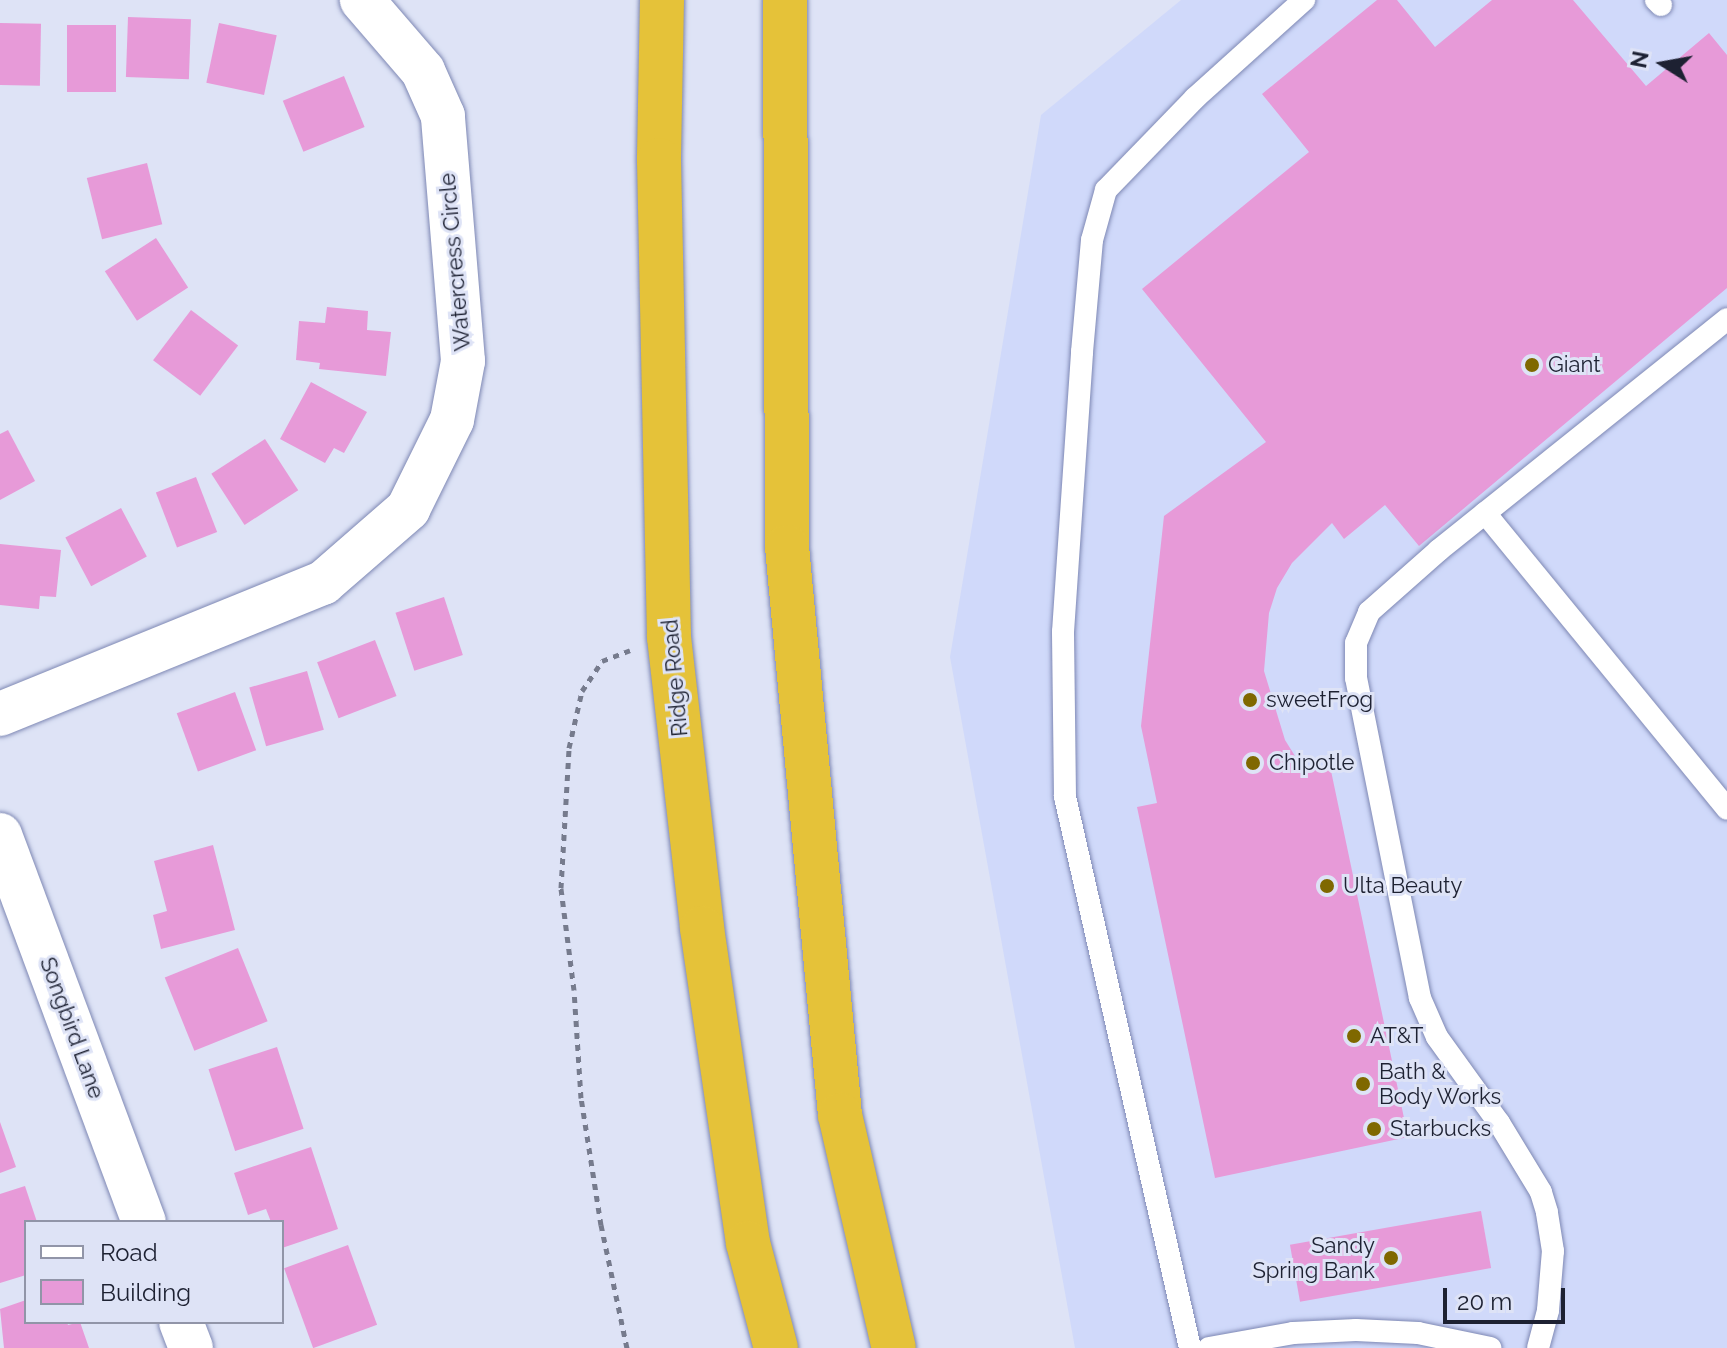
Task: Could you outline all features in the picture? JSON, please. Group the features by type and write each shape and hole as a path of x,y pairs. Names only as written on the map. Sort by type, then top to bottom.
{"highway":[{"name":"Ridge Road","path":"662,0 659,160 669,637 702,928 748,1243 776,1348"},
{"path":"785,0 787,547 840,1115 894,1348"},
{"path":"786,44 799,0"}],"street":[{"name":"Watercress Circle","path":"0,714 323,583 408,509 452,420 463,361 443,116 423,71 362,0"},
{"name":"Songbird Lane","path":"0,835 143,1220"},
{"path":"182,1324 191,1348"}],"lane":[{"path":"1190,1348 1065,797 1063,632 1083,338 1092,240 1106,190 1227,68 1304,0"},
{"path":"1538,1348 1548,1310 1553,1251 1547,1212 1541,1192 1499,1123 1437,1037 1420,998 1356,678 1356,643 1369,612 1485,513 1727,319"},
{"path":"1485,513 1727,809"},
{"path":"1209,1348 1293,1333 1356,1330 1418,1333 1490,1348"}],"path":[{"path":"627,1348 601,1225 581,1098 561,875 569,748 582,691 602,661 669,637"}],"shaded area":[{"path":"1181,0 1727,0 1727,1348 1075,1348 950,657 1041,115"}],"building":[{"path":"1377,0 1397,0 1435,47 1492,0 1573,0 1646,86 1709,33 1727,55 1727,288 1419,546 1385,505 1344,539 1332,523 1292,563 1277,588 1269,613 1264,671 1285,740 1305,772 1330,766 1408,1137 1215,1178 1137,807 1157,803 1141,726 1164,516 1266,442 1142,289 1309,152 1262,94"},
{"path":"128,17 191,19 189,79 126,77"},
{"path":"0,23 41,24 40,86 0,85"},
{"path":"219,23 277,35 264,95 206,83"},
{"path":"67,25 116,25 116,92 67,92"},
{"path":"344,76 365,127 303,152 283,101"},
{"path":"147,163 162,224 102,239 87,178"},
{"path":"156,238 188,287 137,321 105,271"},
{"path":"327,307 368,311 367,330 391,332 386,376 319,369 320,363 296,360 299,321 325,323"},
{"path":"191,310 238,346 200,396 153,360"},
{"path":"311,382 367,412 344,453 334,448 325,463 280,439"},
{"path":"8,430 35,481 0,500 0,434"},
{"path":"265,439 298,490 245,525 211,474"},
{"path":"196,477 217,532 177,547 156,492"},
{"path":"121,508 147,557 91,586 65,538"},
{"path":"0,544 61,550 56,597 40,596 39,609 0,605"},
{"path":"444,597 463,655 414,671 395,613"},
{"path":"375,640 397,696 339,718 317,662"},
{"path":"307,671 324,730 266,746 249,688"},
{"path":"235,692 256,750 198,771 177,713"},
{"path":"213,845 235,930 161,949 153,915 167,911 154,861"},
{"path":"238,948 268,1021 194,1051 165,978"},
{"path":"277,1047 304,1129 235,1151 209,1069"},
{"path":"0,1122 16,1167 0,1173"},
{"path":"311,1147 338,1229 284,1247 284,1220 270,1220 266,1209 248,1215 234,1173"},
{"path":"25,1186 36,1220 24,1220 24,1276 0,1283 0,1194"},
{"name":"Sandy Spring Bank","path":"1481,1211 1491,1268 1300,1302 1290,1245"},
{"path":"348,1245 377,1325 313,1348 284,1268"},
{"path":"24,1301 24,1324 81,1324 89,1348 4,1348 0,1309"}],"place":[{"name":"Giant","path":"1532,365"},
{"name":"sweetFrog","path":"1250,700"},
{"name":"Chipotle","path":"1253,763"},
{"name":"Ulta Beauty","path":"1327,886"},
{"name":"AT&T","path":"1354,1036"},
{"name":"Bath & Body Works","path":"1363,1084"},
{"name":"Starbucks","path":"1374,1129"},
{"name":"Sandy Spring Bank","path":"1391,1258"}]}
